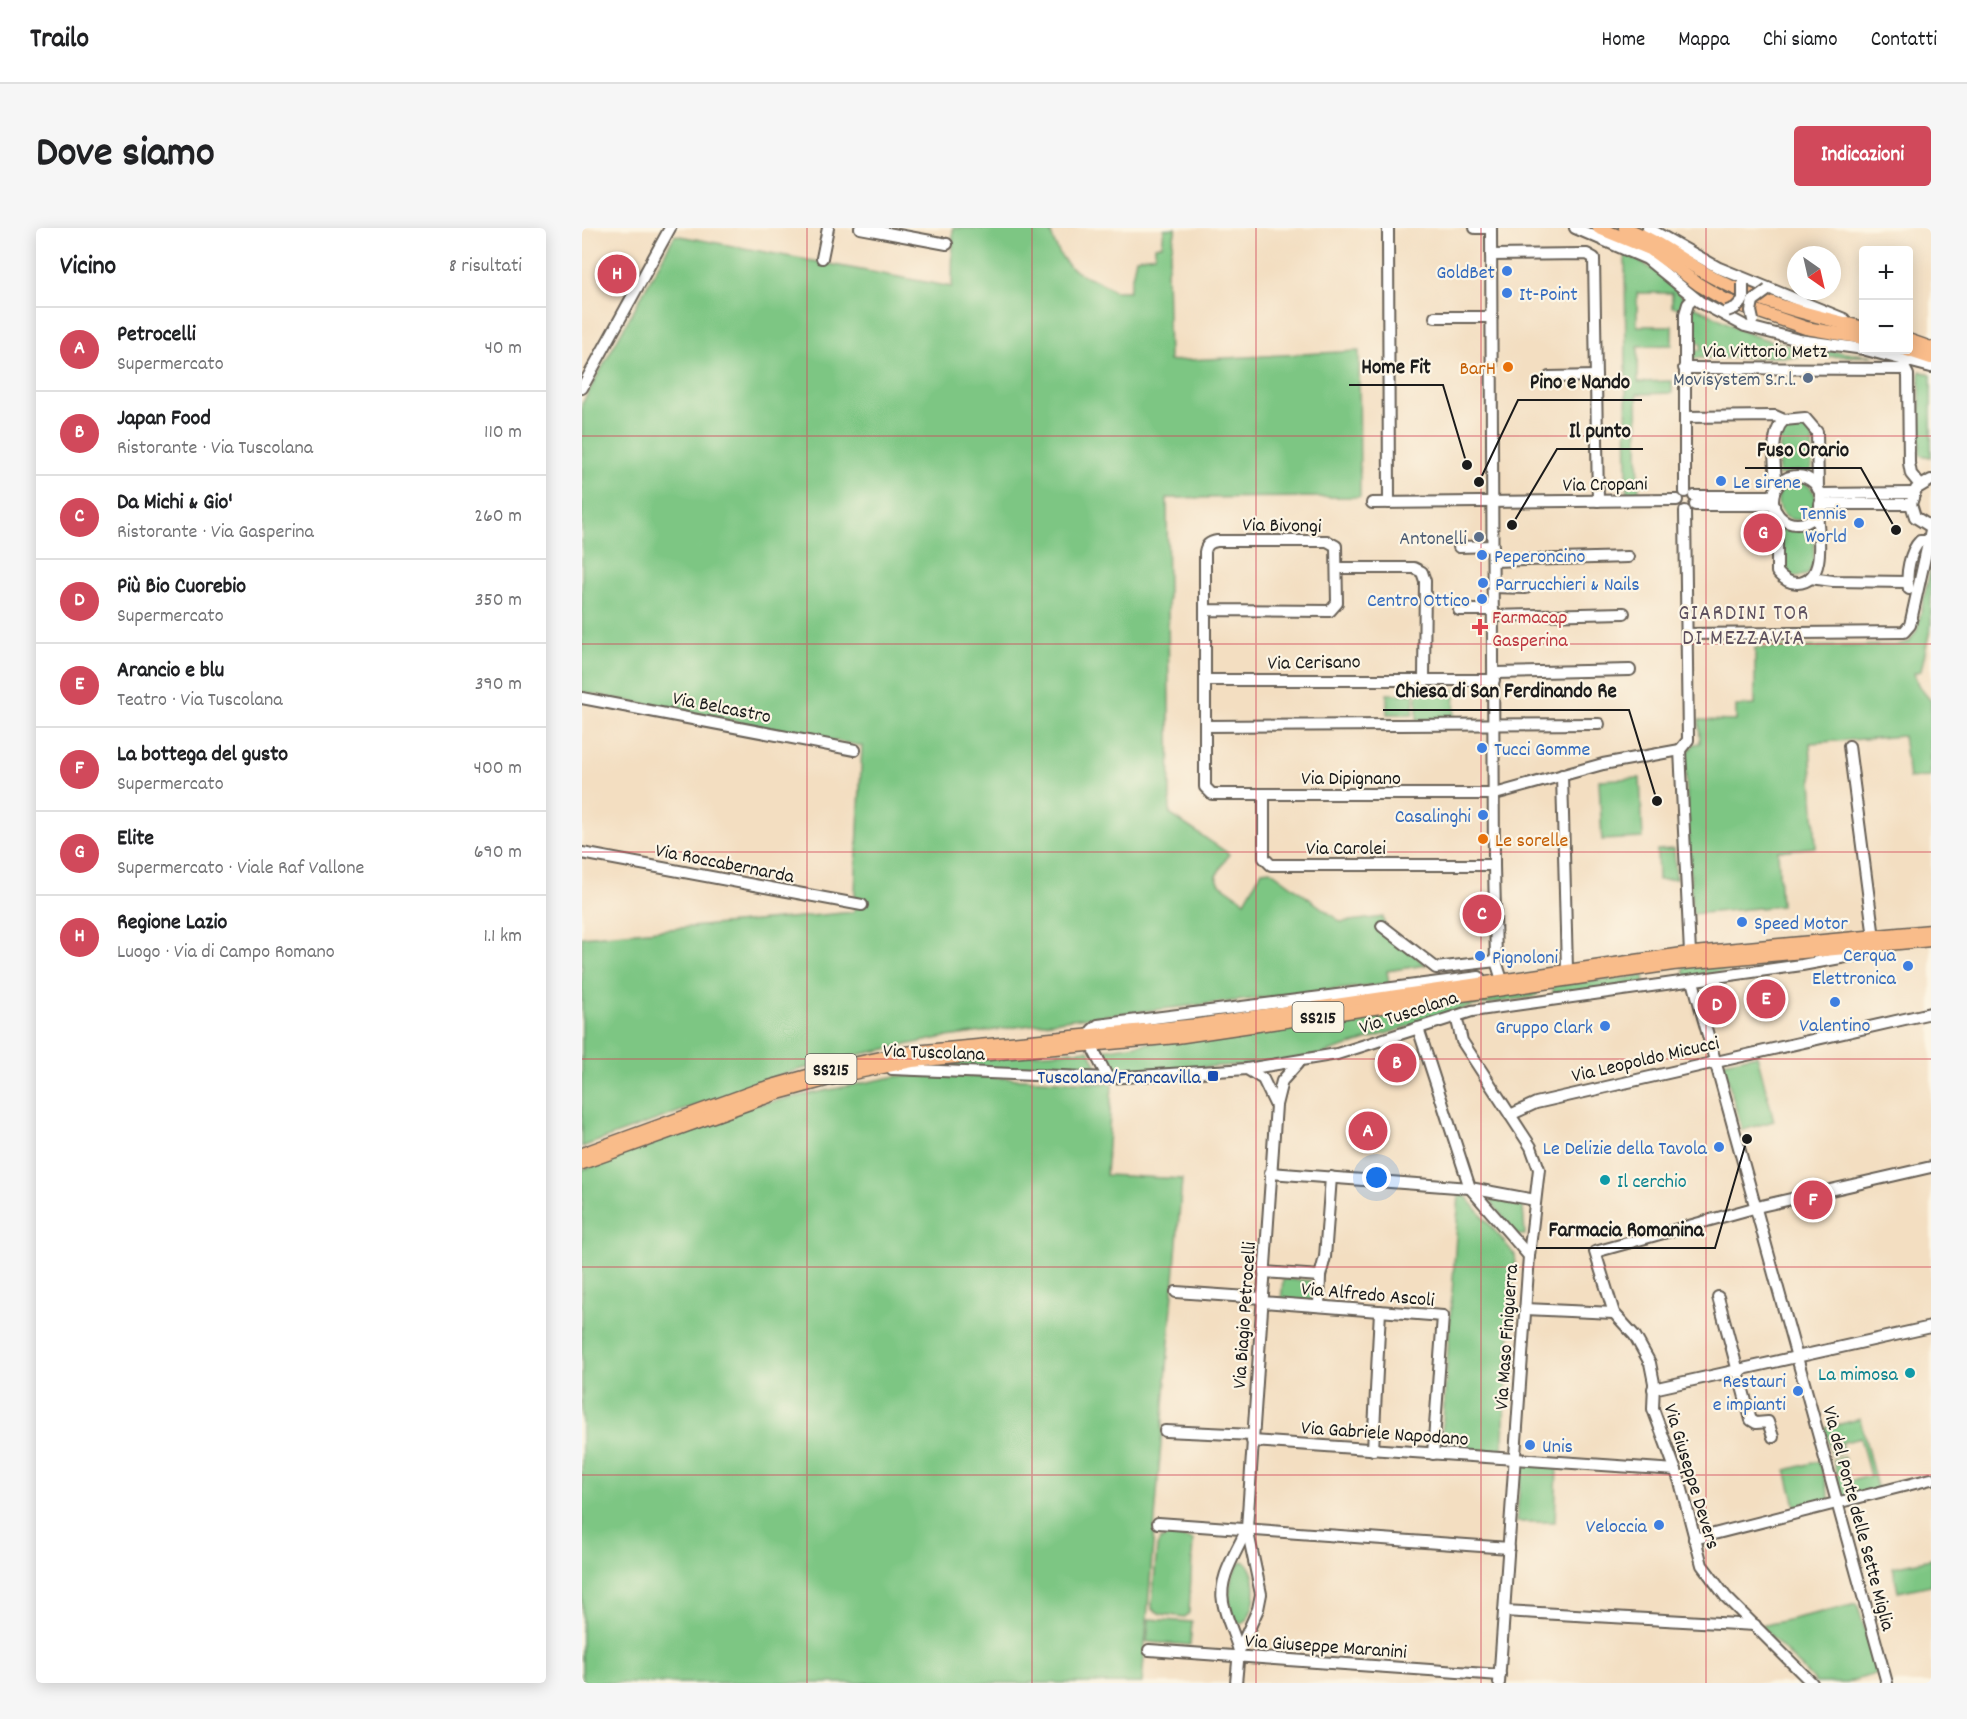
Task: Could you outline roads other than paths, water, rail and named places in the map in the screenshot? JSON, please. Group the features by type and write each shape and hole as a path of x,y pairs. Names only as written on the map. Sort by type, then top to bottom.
{"main road":[{"path":"1599,228 1650,249 1698,284 1725,300 1806,328 1859,337"},
{"path":"1625,228 1659,243 1729,285 1809,314 1859,327"},
{"path":"1913,342 1931,348"},
{"path":"1913,352 1931,358"},
{"name":"Via Tuscolana","path":"1878,942 1931,931"},
{"name":"Via Tuscolana","path":"582,1154 744,1095 847,1065 942,1048 1092,1040 1243,1028 1540,979 1774,951 1931,940"},
{"name":"Via Tuscolana","path":"582,1163 742,1104 871,1069 934,1058 1092,1040 1502,980 1540,979 1567,970 1690,953 1774,951"}],"street":[{"path":"582,388 670,228"},
{"path":"822,258 828,228"},
{"path":"860,228 947,244"},
{"path":"1388,228 1389,503"},
{"path":"1475,228 1491,228 1494,865 1496,961 1502,980"},
{"path":"1575,228 1642,256 1694,298 1711,309 1751,328 1792,339 1859,348"},
{"path":"1648,228 1740,280 1771,290 1859,326"},
{"path":"1491,255 1587,254 1593,256 1598,501"},
{"path":"1711,309 1727,311 1735,308 1743,300 1740,280"},
{"path":"1771,290 1753,301 1753,320 1761,326 1792,339"},
{"path":"1690,953 1680,750 1688,740 1685,311 1694,298"},
{"path":"1435,317 1492,317"},
{"path":"1883,354 1931,367"},
{"name":"Via Vittorio Metz","path":"1684,368 1905,369 1908,375 1909,463 1911,474 1919,491"},
{"path":"1549,377 1596,376"},
{"path":"1685,417 1775,416 1784,420 1805,418 1817,432 1818,565 1810,578"},
{"path":"1784,420 1775,437 1777,572 1792,582 1810,578 1833,582 1908,582"},
{"path":"1775,500 1788,478 1802,476 1808,479 1819,500"},
{"path":"1819,500 1919,491 1915,517 1930,533"},
{"path":"1775,500 1789,522 1797,524 1805,522 1819,500"},
{"name":"Via Cropani","path":"1372,503 1775,500"},
{"path":"1916,597 1910,590 1908,582 1916,546 1930,533"},
{"path":"1687,634 1899,633 1910,626 1930,533"},
{"name":"Via Bivongi","path":"1205,610 1330,611 1337,605 1336,548 1329,541 1213,542 1205,550 1205,610 1205,787 1208,792"},
{"path":"1459,547 1493,546"},
{"path":"1493,561 1628,557"},
{"path":"1337,568 1414,568 1422,572 1425,581 1424,678"},
{"path":"1493,587 1526,588"},
{"path":"1459,610 1493,613 1624,613"},
{"name":"Via Cerisano","path":"1205,680 1424,678 1630,670"},
{"name":"Via Belcastro","path":"582,698 855,750"},
{"path":"1205,726 1599,724"},
{"path":"1849,746 1878,942"},
{"name":"Via Dipignano","path":"1208,792 1264,795 1495,794 1562,775 1680,750"},
{"path":"1562,775 1567,970"},
{"name":"Via Carolei","path":"1264,795 1264,858 1272,865 1494,865"},
{"name":"Via Roccabernarda","path":"582,853 862,905"},
{"path":"1382,926 1436,968 1496,961"},
{"name":"Via Tuscolana","path":"871,1069 926,1068 1108,1078 1247,1069 1298,1062 1349,1051 1456,1016 1536,1002 1693,981 1845,957 1878,942"},
{"path":"1767,970 1776,962 1774,951"},
{"path":"1438,990 1491,971 1496,961"},
{"name":"Via Tuscolana","path":"1092,1040 1093,1028 1098,1025 1479,977"},
{"path":"1536,1002 1542,994 1540,979"},
{"name":"Via del Ponte delle Sette Miglia","path":"1693,981 1887,1683"},
{"path":"1290,1002 1345,1004"},
{"name":"Via Leopoldo Micucci","path":"1510,1115 1529,1104 1931,1012"},
{"name":"Via Maso Finiguerra","path":"1456,1016 1462,1040 1538,1162 1525,1309 1500,1679"},
{"path":"1419,1028 1470,1188 1529,1256"},
{"path":"1092,1040 1108,1078"},
{"name":"Via Biagio Petrocelli","path":"1238,1654 1261,1597 1247,1528 1276,1105 1282,1081 1298,1062"},
{"path":"1247,1069 1263,1079 1276,1105"},
{"path":"1756,1208 1931,1167"},
{"path":"1270,1173 1470,1188 1535,1200"},
{"path":"1320,1306 1320,1276 1325,1257 1331,1177"},
{"name":"Via Giuseppe Devers","path":"1756,1208 1596,1251 1595,1257 1614,1313 1632,1332 1644,1350 1653,1372 1653,1410 1676,1470 1699,1558 1710,1577 1812,1683"},
{"path":"1264,1272 1320,1276"},
{"name":"Via Alfredo Ascoli","path":"1176,1292 1443,1316 1433,1454"},
{"path":"1718,1297 1751,1420 1756,1424 1768,1422 1773,1437"},
{"path":"1525,1309 1614,1313"},
{"path":"1373,1450 1380,1311"},
{"path":"1653,1389 1931,1328"},
{"name":"Via Gabriele Napodano","path":"1165,1431 1373,1450 1676,1470"},
{"path":"1694,1539 1931,1479"},
{"path":"1158,1523 1509,1548"},
{"name":"Via Biagio Petrocelli","path":"1236,1683 1238,1654 1222,1592 1227,1573 1247,1528"},
{"path":"1235,1554 1246,1553 1255,1560"},
{"path":"1504,1611 1755,1624"},
{"path":"1231,1624 1239,1630 1250,1625"},
{"name":"Via Giuseppe Maranini","path":"1149,1650 1238,1654 1500,1679"}],"place":[{"name":"GoldBet","path":"1507,271"},
{"name":"Regione Lazio","path":"617,274"},
{"name":"It-Point","path":"1507,293"},
{"name":"BarH","path":"1508,367"},
{"name":"Movisystem S.r.l.","path":"1808,378"},
{"name":"Home Fit","path":"1467,465"},
{"name":"Le sirene","path":"1721,481"},
{"name":"Pino e Nando","path":"1479,482"},
{"name":"Tennis World","path":"1859,523"},
{"name":"Il punto","path":"1512,525"},
{"name":"Fuso Orario","path":"1896,530"},
{"name":"Elite","path":"1763,533"},
{"name":"Antonelli","path":"1479,537"},
{"name":"Peperoncino","path":"1482,555"},
{"name":"Parrucchieri & Nails","path":"1483,583"},
{"name":"Centro Ottico","path":"1482,599"},
{"name":"Farmacap Gasperina","path":"1480,627"},
{"name":"Tucci Gomme","path":"1482,748"},
{"name":"Chiesa di San Ferdinando Re","path":"1657,801"},
{"name":"Casalinghi","path":"1483,815"},
{"name":"Le sorelle","path":"1483,839"},
{"name":"Da Michi & Gio'","path":"1482,914"},
{"name":"Speed Motor","path":"1742,922"},
{"name":"Pignoloni","path":"1480,956"},
{"name":"Cerqua Elettronica","path":"1908,966"},
{"name":"Arancio e blu","path":"1766,999"},
{"name":"Valentino","path":"1835,1002"},
{"name":"Più Bio Cuorebio","path":"1717,1005"},
{"name":"Gruppo Clark","path":"1605,1026"},
{"name":"Japan Food","path":"1397,1063"},
{"name":"Tuscolana/Francavilla","path":"1213,1076"},
{"name":"Petrocelli","path":"1368,1131"},
{"name":"Farmacia Romanina","path":"1747,1139"},
{"name":"Le Delizie della Tavola","path":"1719,1147"},
{"name":"Il cerchio","path":"1605,1180"},
{"name":"La bottega del gusto","path":"1813,1200"},
{"name":"La mimosa","path":"1910,1373"},
{"name":"Restauri e impianti","path":"1798,1391"},
{"name":"Unis","path":"1530,1445"},
{"name":"Veloccia","path":"1659,1525"}],"district":[{"name":"GIARDINI TOR DI MEZZAVIA","path":"1744,624"}]}
